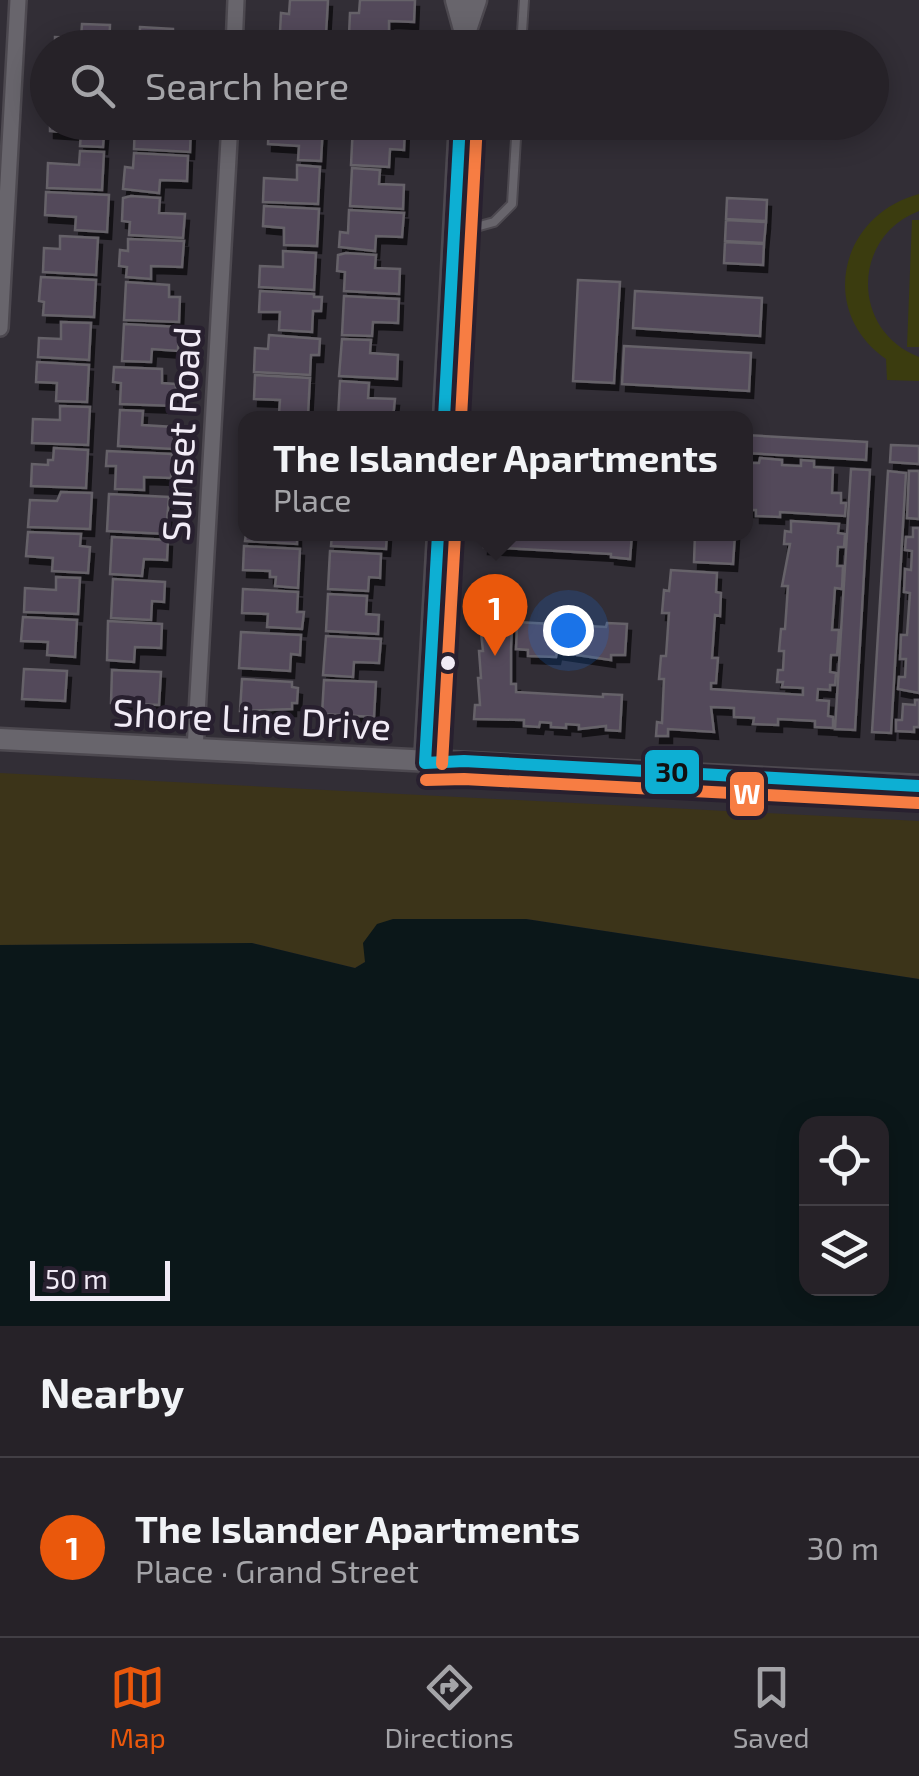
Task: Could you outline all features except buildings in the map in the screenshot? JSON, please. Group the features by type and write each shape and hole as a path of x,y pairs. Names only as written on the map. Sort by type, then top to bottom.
{"street":[{"path":"0,328 18,0"},
{"path":"235,30 236,0"},
{"path":"456,0 462,30"},
{"path":"467,30 476,0"},
{"name":"Sunset Road","path":"195,750 229,140"},
{"path":"444,411 459,140"},
{"path":"426,763 438,541"},
{"name":"Shore Line Drive","path":"0,738 919,786"}],"lane":[{"path":"522,30 524,0"},
{"path":"454,233 494,222 512,204 516,140"}],"shaded area":[{"path":"919,194 919,211 897,224 881,241 871,262 871,306 881,327 897,344 919,357 919,381 887,380 886,359 864,339 851,316 845,291 847,266 856,243 871,222 892,205"},
{"path":"912,220 919,220 919,347 907,347"},
{"path":"393,919 526,919 919,979 919,1326 0,1326 0,945 252,943 355,968 365,962 363,943 377,924"}],"sand":[{"path":"0,773 919,821 919,979 526,919 393,919 365,962 355,968 252,943 0,945"}],"transit line":[{"name":"30","path":"444,411 459,140"},
{"name":"W","path":"461,411 476,140"},
{"name":"30","path":"425,763 438,541"},
{"name":"W","path":"442,764 455,541"},
{"name":"30","path":"425,763 464,761 919,786"},
{"name":"W","path":"426,780 918,803"}],"place":[{"name":"The Islander Apartments","path":"495,656"}]}
